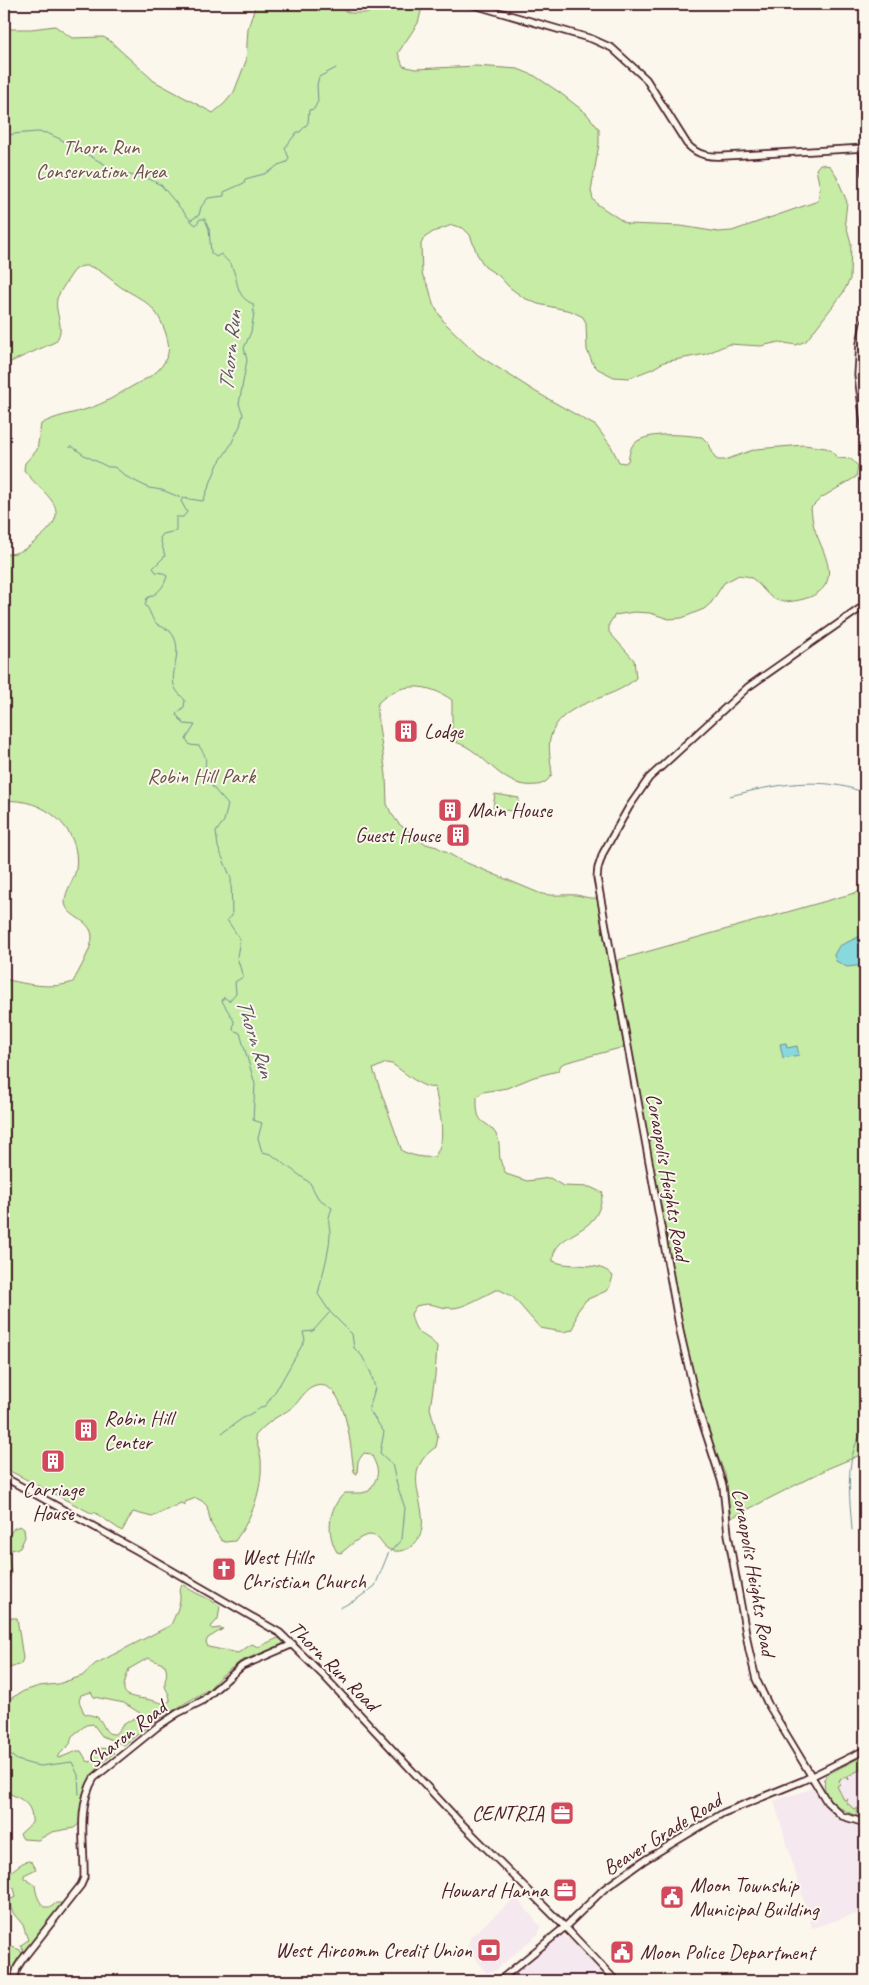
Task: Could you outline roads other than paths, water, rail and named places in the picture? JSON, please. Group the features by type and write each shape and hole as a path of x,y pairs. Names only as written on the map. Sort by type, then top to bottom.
{"street":[{"path":"471,4 587,37 612,48 646,79 687,144 705,156 864,148 865,174"},
{"path":"865,320 860,343 858,374 865,431"},
{"name":"Coraopolis Heights Road","path":"865,605 748,687 664,762 640,789 603,853 598,868 598,887 683,1344 699,1412 723,1486 728,1534 749,1650 762,1694 827,1802 834,1810 851,1820 865,1823"},
{"name":"Thorn Run Road","path":"4,1477 138,1551 280,1633 293,1644 459,1821 616,1981"},
{"name":"Sharon Road","path":"14,1981 17,1968 22,1960 81,1886 84,1878 84,1801 88,1787 94,1778 157,1727 202,1700 242,1666 293,1644"},
{"name":"Beaver Grade Road","path":"499,1981 565,1927 596,1896 622,1874 723,1813 812,1776 865,1750"}],"water":[{"path":"865,934 865,965 847,967 836,961 834,955 839,946"},
{"path":"786,1043 787,1048 797,1046 799,1055 783,1058 780,1044"}],"waterway":[{"path":"191,220 199,215 201,207 208,198 224,196 224,192 244,183 245,179 264,174 278,165 287,162 289,158 285,148 297,132 300,132 308,123 309,110 314,109 318,101 317,85 319,77 336,68"},
{"name":"Thorn Run","path":"4,137 13,134 47,133 120,173 149,179 161,185 192,222 196,225 200,219 205,219 209,229 211,253 216,257 221,254 230,263 240,293 247,301 253,304 254,313 251,332 244,348 247,360 239,404 243,414 240,426 218,464 203,501 183,498 181,501 187,512 183,517 176,517 176,531 163,534 160,538 165,556 153,568 156,572 167,576 162,587 147,598 145,605 155,622 170,631 175,638 177,653 173,682 176,690 185,700 184,707 176,714 184,724 195,725 186,739 190,745 199,746 203,751 209,780 228,805 224,821 216,832 218,847 231,878 232,916 227,920 240,939 237,957 243,977 235,982 236,993 229,1001 224,997 222,1001 234,1021 233,1030 240,1033 255,1084 253,1120 262,1123 258,1138 262,1152 271,1154 310,1183 318,1198 332,1208 329,1220 328,1250 318,1294 330,1312 352,1334 354,1348 362,1356 371,1373 375,1388 369,1410 384,1432 380,1453 392,1464 405,1508 402,1539 388,1554 375,1586 340,1608"},
{"path":"69,447 73,447 108,467 114,467 125,476 149,488 162,490 182,498"},
{"path":"730,796 780,785 815,783 832,784 865,793"},
{"path":"222,1433 266,1405 305,1340 303,1332 313,1331 329,1313"},
{"path":"852,1530 849,1477 853,1451 865,1428"},
{"path":"4,1750 17,1760 34,1765 41,1766 72,1762 78,1775 79,1794"}],"place":[{"name":"Lodge","path":"406,731"},
{"name":"Main House","path":"450,810"},
{"name":"Guest House","path":"458,835"},
{"name":"Robin Hill Center","path":"86,1430"},
{"name":"Carriage House","path":"53,1461"},
{"name":"West Hills Christian Church","path":"224,1569"},
{"name":"CENTRIA","path":"562,1813"},
{"name":"Howard Hanna","path":"565,1890"},
{"name":"Moon Township Municipal Building","path":"672,1897"},
{"name":"West Aircomm Credit Union","path":"489,1950"},
{"name":"Moon Police Department","path":"622,1952"}],"park label":[{"name":"Thorn Run Conservation Area","path":"101,159"},
{"name":"Robin Hill Park","path":"201,776"}]}
